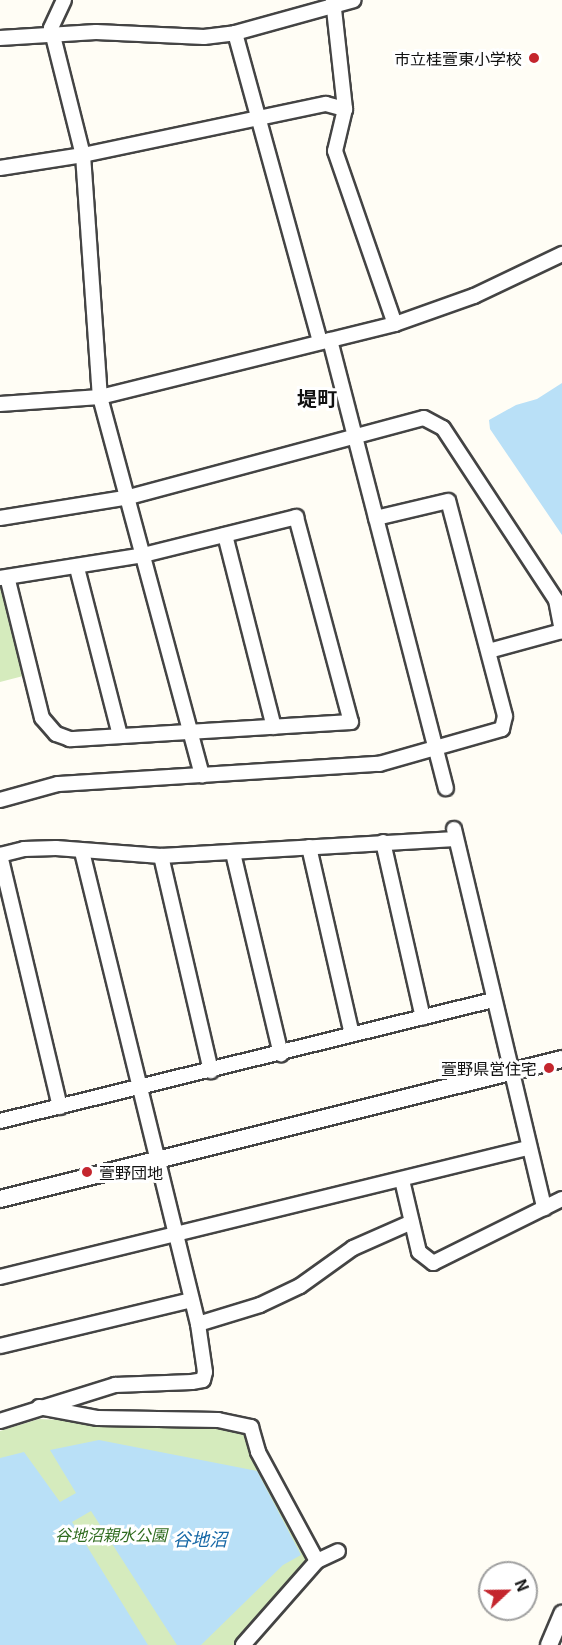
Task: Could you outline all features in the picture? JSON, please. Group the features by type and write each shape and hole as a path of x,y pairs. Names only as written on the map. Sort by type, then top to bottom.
{"street":[{"path":"64,0 51,28 83,155 100,397 129,497 202,775"},
{"path":"0,38 96,32 204,37 235,33 354,0"},
{"path":"334,4 345,109 335,152 395,324"},
{"path":"235,33 354,435 446,788"},
{"path":"0,168 83,155 326,104 345,109"},
{"path":"0,404 100,397 395,324 474,296 562,254"},
{"path":"0,518 129,497 424,418 443,428 556,600 562,631 489,651"},
{"path":"0,800 58,784 379,764 502,729 504,716 489,651 448,501 376,519"},
{"path":"296,517 351,722 70,739 48,726 42,718 3,578 77,568 143,555 296,517"},
{"path":"225,535 274,728"},
{"path":"77,568 120,735"},
{"path":"60,1107 0,855 24,849 161,855 233,853 383,842 455,834 527,1148 544,1208"},
{"path":"383,842 423,1018"},
{"path":"309,847 351,1031"},
{"path":"0,1421 38,1407 115,1385 203,1380 198,1324 82,852"},
{"path":"233,853 281,1054"},
{"path":"161,855 211,1071"},
{"path":"0,1121 281,1054 493,1000"},
{"path":"0,1199 510,1075 562,1059"},
{"path":"0,1276 527,1148"},
{"path":"402,1180 419,1252 434,1263 562,1199"},
{"path":"198,1324 260,1305 300,1286 353,1248 412,1222"},
{"path":"0,1346 192,1300"},
{"path":"38,1407 98,1418 218,1420 251,1427 258,1452 317,1561"},
{"path":"243,1645 317,1561 338,1551"},
{"path":"549,1645 562,1614"}],"green space":[{"path":"0,584 5,588 27,675 0,682"},
{"name":"谷地沼","path":"39,1419 219,1427 246,1433 307,1550 308,1559 236,1645 0,1645 0,1431"}],"water":[{"path":"562,383 562,535 490,429 489,420 516,405 537,399"},
{"name":"谷地沼","path":"99,1440 257,1471 301,1555 283,1565 201,1645 177,1645 91,1511 72,1522 148,1645 0,1645 0,1458 24,1452 60,1502 76,1493 50,1450"}],"place":[{"name":"市立桂萱東小学校","path":"534,58"},
{"name":"萱野県営住宅","path":"549,1068"},
{"name":"萱野団地","path":"87,1172"}],"district":[{"name":"堤町","path":"317,397"}],"park label":[{"name":"谷地沼親水公園","path":"111,1534"}]}
